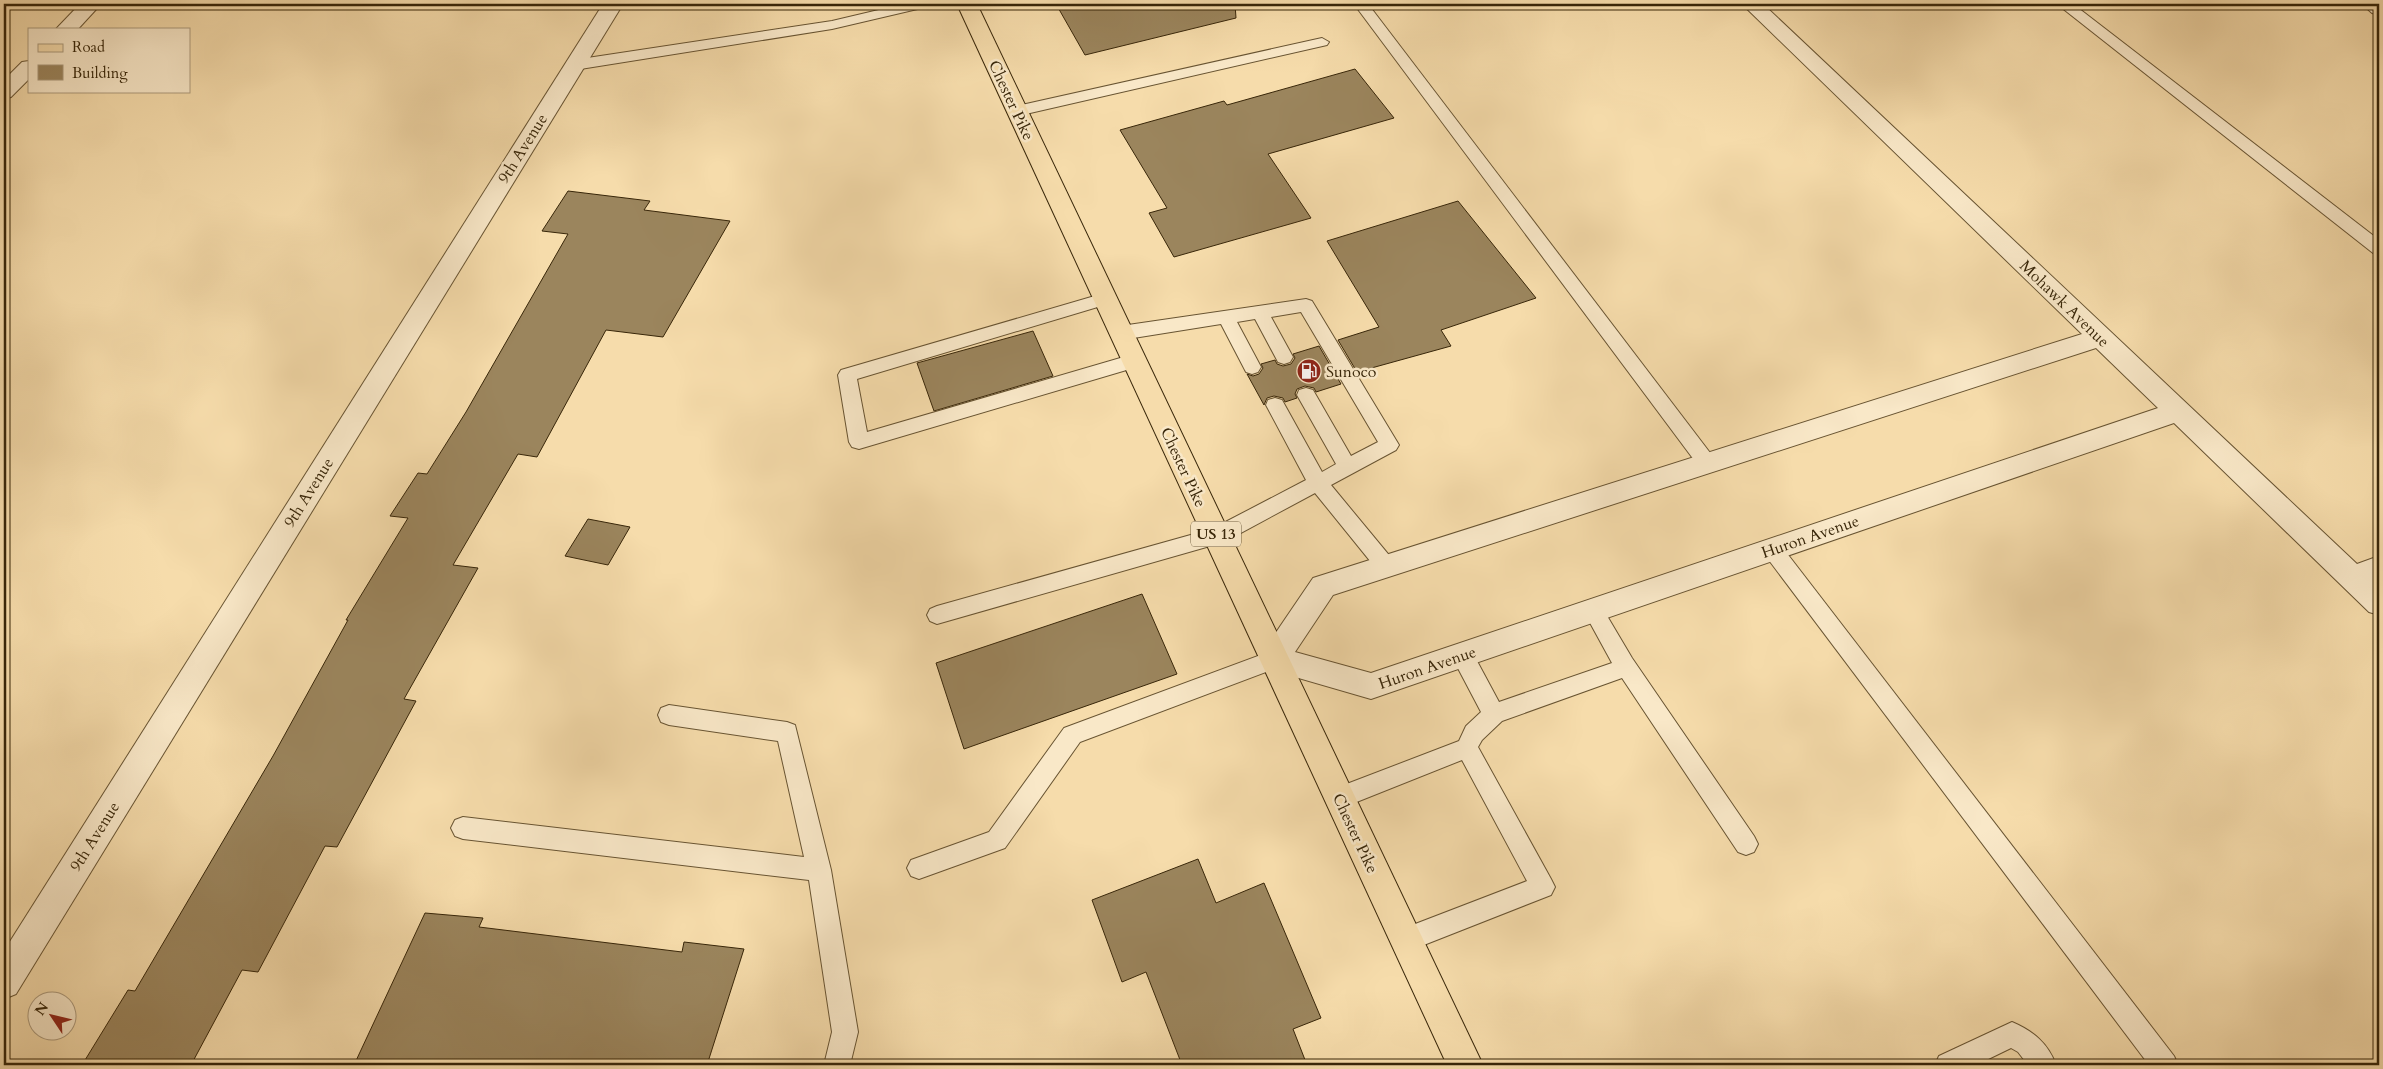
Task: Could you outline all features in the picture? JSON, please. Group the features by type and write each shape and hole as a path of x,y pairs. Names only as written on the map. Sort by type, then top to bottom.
{"main road":[{"name":"Chester Pike","path":"967,4 1465,1065"}],"street":[{"path":"67,28 91,4"},
{"name":"9th Avenue","path":"4,982 613,4"},
{"name":"Mohawk Avenue","path":"1752,4 2379,603"},
{"path":"2372,4 2379,9"},
{"path":"4,92 28,68"},
{"path":"1274,659 1323,586 2100,337"},
{"name":"Huron Avenue","path":"1274,659 1371,686 2178,411"},
{"path":"2353,578 2379,568"}],"lane":[{"path":"574,65 832,26 921,4"},
{"path":"1361,4 1707,463"},
{"path":"2064,4 2379,249"},
{"path":"1017,111 1322,42"},
{"path":"1105,299 847,375 859,442 1134,361"},
{"path":"937,615 1216,536 1389,445 1306,305 1121,333"},
{"path":"1260,312 1284,357"},
{"path":"1226,317 1252,367"},
{"path":"1306,395 1348,467"},
{"path":"1275,405 1318,483 1386,566"},
{"path":"1772,549 2165,1065"},
{"path":"1593,610 1625,664 1746,844"},
{"path":"1462,655 1494,714"},
{"path":"919,868 997,840 1072,735 1274,659"},
{"path":"1339,798 1466,748 1474,733 1494,714 1626,667 1625,664"},
{"path":"669,714 787,732 819,870 845,1032 837,1065"},
{"path":"1406,940 1542,887 1466,748"},
{"path":"463,828 819,870"},
{"path":"1948,1065 2012,1035 2027,1043 2043,1065"}],"building":[{"path":"1056,4 1235,4 1236,18 1085,55"},
{"path":"1355,69 1394,118 1268,154 1311,218 1174,257 1149,213 1167,208 1120,130 1224,101 1227,105"},
{"path":"568,191 650,201 644,210 730,221 663,337 606,330 537,457 518,454 453,565 478,568 404,699 416,701 337,847 325,846 258,972 242,970 191,1065 82,1065 128,990 135,991 273,756 348,620 346,620 408,518 390,516 418,473 427,474 466,412 568,234 542,231"},
{"path":"1458,201 1536,298 1441,330 1451,346 1357,372 1338,340 1379,327 1327,241"},
{"path":"1033,331 1053,376 934,411 917,363"},
{"path":"1319,346 1341,384 1316,392 1314,388 1305,386 1297,389 1295,394 1297,398 1285,402 1283,398 1274,396 1267,398 1264,405 1247,374 1253,376 1259,374 1263,368 1261,364 1275,360 1277,364 1283,366 1291,364 1295,358 1293,354"},
{"path":"588,519 630,527 608,565 565,556"},
{"path":"1142,594 1177,674 964,749 936,663"},
{"path":"1198,859 1216,903 1264,883 1321,1018 1293,1029 1307,1065 1182,1065 1146,972 1122,982 1092,900"},
{"path":"425,913 483,918 479,927 682,952 684,942 744,949 707,1065 354,1065"}],"place":[{"name":"Sunoco","path":"1309,371"}]}
